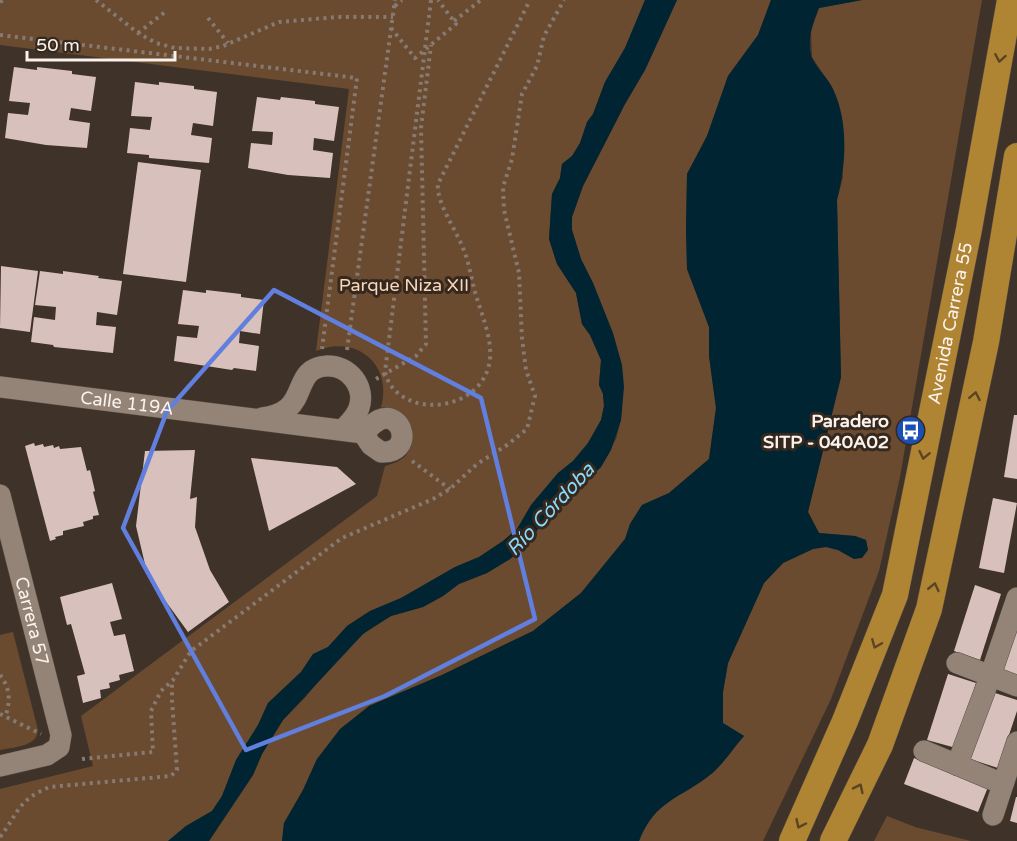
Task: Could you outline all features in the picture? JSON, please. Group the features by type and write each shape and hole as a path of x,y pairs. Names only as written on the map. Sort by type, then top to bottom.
{"main road":[{"name":"Avenida Carrera 55","path":"792,841 845,721 894,595 967,241 1010,0"},
{"name":"Avenida Carrera 55","path":"833,841 880,745 929,609 986,342 1017,156"}],"street":[{"name":"Calle 119A","path":"0,387 252,419 353,431 361,398 359,387 346,371 337,367 320,367 308,374 302,382 296,400 288,408 267,417 252,419"},
{"name":"Carrera 57","path":"0,495 61,735 51,741"},
{"path":"957,765 1017,598"},
{"path":"957,663 1017,686"},
{"path":"0,766 47,755 51,741"},
{"path":"993,815 1017,742"},
{"path":"924,751 1003,784"}],"path":[{"path":"96,0 138,33 156,43 175,48 209,49 279,22 338,17 393,17"},
{"path":"346,357 395,0"},
{"path":"394,6 402,0"},
{"path":"431,0 386,375 391,384 404,396 432,406 446,404 466,396 482,383 488,368 489,344 464,250 439,198 438,188 530,0"},
{"path":"391,28 415,58 456,24 438,0"},
{"path":"454,21 481,0"},
{"path":"82,759 153,752 151,711 161,692 191,651 342,538 423,504 450,489 477,464 527,429 535,396 526,370 519,273 504,210 503,187 512,159 522,94 537,66 544,36 564,0"},
{"path":"138,33 165,12"},
{"path":"208,18 228,43"},
{"path":"0,35 357,78 320,367"},
{"path":"370,382 416,356 426,344 421,128 431,45"},
{"path":"411,460 450,489"},
{"path":"0,675 9,697 9,707 2,715 51,741"},
{"path":"0,837 12,821 19,806 31,795 49,787 148,776 171,776 177,770 172,680"}],"highlighted area":[{"path":"274,290 481,398 535,619 385,696 246,750 123,528 167,411"}],"green space":[{"name":"Parque Niza XII","path":"0,0 645,0 625,48 605,82 580,143 572,156 562,164 560,178 552,194 549,239 557,264 576,293 582,324 590,335 601,360 599,385 603,394 604,406 601,420 588,443 573,461 558,473 531,505 517,529 503,541 479,557 455,567 401,598 370,611 347,626 328,647 313,654 301,672 268,703 258,725 236,760 222,796 212,811 186,826 168,841 0,841 0,789 93,766 81,716 377,496 385,466 404,458 408,452 409,440 401,414 381,407 382,378 368,356 345,347 331,347 316,351 349,89 0,45"},
{"path":"677,0 771,0 758,35 728,76 707,136 687,174 687,269 709,327 709,356 716,408 709,459 669,493 642,505 630,524 625,539 581,593 533,631 442,675 369,706 317,759 284,823 282,841 209,841 253,775 262,754 283,720 363,634 391,616 423,607 459,584 487,573 510,559 535,534 542,523 601,467 616,439 622,406 606,316 581,259 572,230 572,217 583,186 645,70"},
{"path":"862,0 982,0 900,477 879,571 831,699 763,841 639,841 652,817 660,809 714,771 744,736 723,723 723,692 728,663 764,583 783,563 813,549 826,547 838,550 854,559 868,550 866,540 855,536 819,533 808,512 841,377 837,200 843,177 833,89 812,57 811,31 819,8"},
{"path":"13,632 38,730 37,736 29,743 0,750 0,635"},
{"path":"887,816 915,827 971,841 874,841"}],"water":[{"name":"Río Córdoba","path":"645,0 677,0 645,70 583,186 572,217 572,230 581,259 613,333 622,365 624,387 621,420 611,450 601,467 542,523 524,548 510,559 487,573 459,584 423,607 391,616 363,634 283,720 262,754 253,775 209,841 168,841 186,826 212,811 222,796 236,760 258,725 268,703 301,672 313,654 328,647 347,626 370,611 401,598 455,567 479,557 503,541 517,529 531,505 558,473 573,461 588,443 601,420 604,406 603,394 599,385 601,360 590,335 582,324 576,293 557,264 549,239 552,194 560,178 562,164 572,156 580,143 605,82 625,48"},
{"path":"771,0 862,0 819,8 810,39 812,58 831,85 842,115 844,159 837,200 841,377 808,512 819,533 855,536 866,540 868,550 862,558 854,559 838,550 826,547 813,549 783,563 764,583 728,663 723,692 723,723 744,736 715,771 661,808 645,827 639,841 282,841 284,823 317,759 340,729 369,706 442,675 533,631 581,593 625,539 630,524 642,505 669,493 709,459 716,408 709,356 709,327 687,269 687,174 707,136 728,76 758,35"}],"building":[{"path":"14,67 72,71 72,74 96,77 91,111 71,108 69,120 90,123 87,148 46,145 5,138 8,113 28,115 30,103 9,101"},
{"path":"135,82 194,86 194,89 217,92 213,126 193,123 191,135 212,138 209,163 149,158 149,155 127,153 130,128 150,130 152,117 131,116"},
{"path":"257,97 315,101 315,104 339,107 334,141 314,138 313,150 333,153 330,178 288,175 248,168 251,143 272,145 273,132 252,131"},
{"path":"138,162 201,170 186,282 123,274"},
{"path":"1,266 38,271 30,332 0,328"},
{"path":"40,271 63,274 63,271 122,281 117,315 97,312 96,325 116,327 113,353 54,347 31,342 34,317 55,320 56,307 35,305"},
{"path":"183,290 241,294 241,297 264,300 260,334 240,331 239,343 259,346 256,371 234,368 232,370 174,361 177,336 197,338 199,326 178,324"},
{"path":"1014,415 1017,415 1017,479 1004,477"},
{"path":"34,443 35,446 53,445 54,448 59,446 60,449 81,447 87,471 90,470 99,515 83,522 84,526 63,531 63,535 50,541 25,446"},
{"path":"195,450 190,499 197,497 195,527 210,570 229,602 188,632 148,577 136,526 145,451"},
{"path":"251,458 337,467 356,484 269,531"},
{"path":"993,498 1017,503 1004,573 979,568"},
{"path":"112,583 122,619 110,622 114,636 125,634 134,671 119,675 120,680 109,683 110,688 100,690 101,698 83,703 77,676 85,674 71,624 67,625 60,597"},
{"path":"975,585 1001,594 980,660 954,651"},
{"path":"1017,614 1017,676 1000,671"},
{"path":"948,674 976,683 956,748 927,740"},
{"path":"992,692 1017,700 1017,711 998,768 970,759"},
{"path":"914,758 988,787 978,812 904,784"},
{"path":"1017,797 1017,823 1010,821"}],"place":[{"name":"Paradero SITP - 040A02","path":"910,431"}]}
